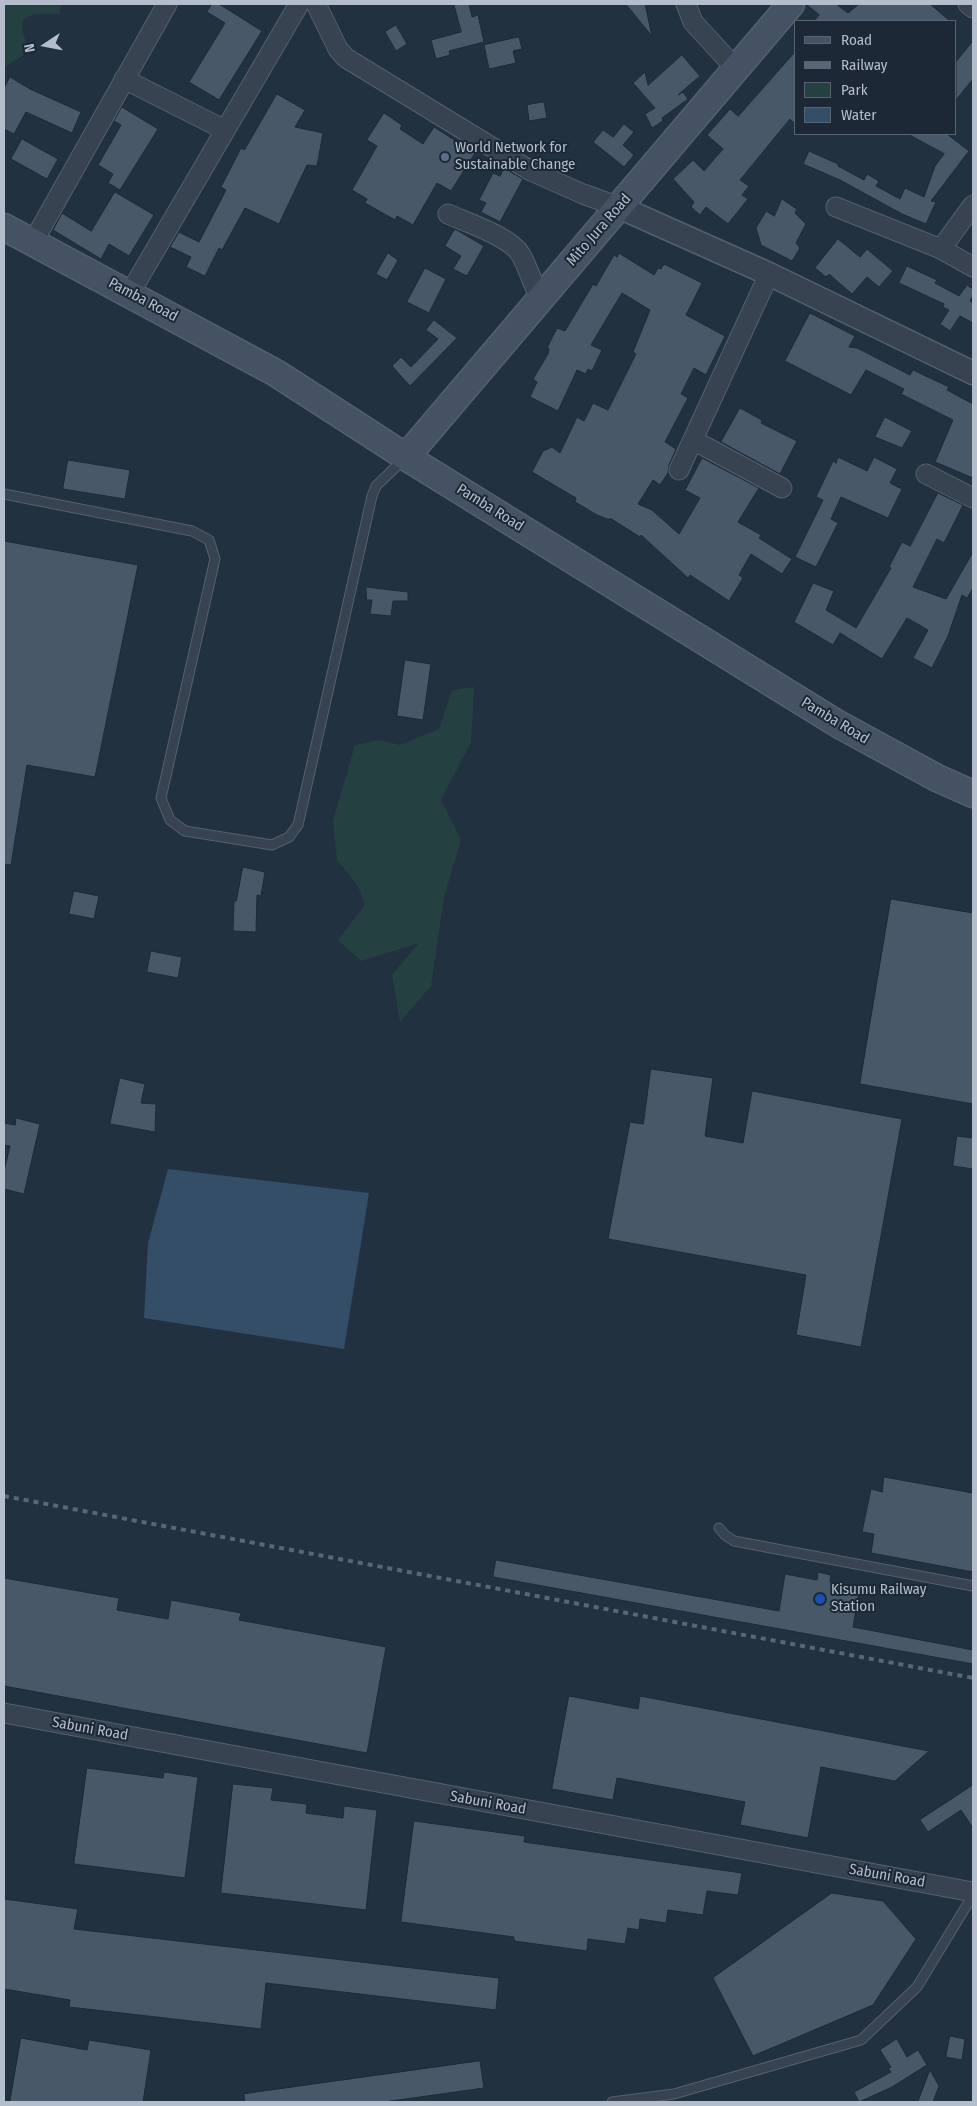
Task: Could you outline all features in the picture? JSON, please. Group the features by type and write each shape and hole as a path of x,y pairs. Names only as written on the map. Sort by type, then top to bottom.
{"main road":[{"name":"Mito Jura Road","path":"406,456 791,4"},
{"name":"Pamba Road","path":"4,227 276,372 406,456 838,724 937,778 973,794"}],"street":[{"path":"33,242 166,4"},
{"path":"130,293 299,4"},
{"path":"316,4 338,49 346,58 531,171 583,194 620,207 769,274 973,373"},
{"path":"686,4 693,22 736,69"},
{"path":"968,4 973,8"},
{"path":"124,79 225,130"},
{"path":"941,249 973,205"},
{"path":"836,208 941,249 973,267"},
{"path":"448,214 513,244 521,254 532,284 540,297"},
{"path":"679,470 769,274"},
{"path":"693,440 782,488"},
{"path":"926,474 973,498"},
{"name":"Sabuni Road","path":"4,1713 973,1894"}],"lane":[{"path":"4,494 192,531 208,540 215,559 161,798 170,820 185,831 272,845 289,837 298,825 372,496 376,486 406,456"},
{"path":"719,1528 734,1541 973,1586"},
{"path":"612,2102 674,2094 861,2040 917,1987 973,1894"}],"green space":[{"path":"4,4 61,4 60,14 34,14 22,21 23,33 29,52 6,66 4,65"},
{"path":"474,687 471,742 441,800 461,840 444,897 431,986 400,1022 392,975 419,943 361,961 338,940 365,905 358,886 337,860 333,821 355,745 380,740 400,745 439,729 452,690"}],"water":[{"path":"168,1169 369,1193 344,1349 144,1318 148,1243"}],"building":[{"path":"212,4 219,4 262,31 219,100 189,82 225,23 207,12"},
{"path":"454,4 469,4 472,17 478,15 484,42 449,51 450,55 436,59 431,40 461,32"},
{"path":"626,4 645,4 652,36"},
{"path":"806,4 836,4 848,13 859,4 930,4 949,20 815,20 819,15"},
{"path":"396,25 407,44 396,51 385,32"},
{"path":"519,37 522,49 513,51 516,63 489,69 484,45"},
{"path":"973,41 973,79 957,99 957,61"},
{"path":"794,53 794,123 790,119 740,180 749,186 742,195 748,199 728,224 706,207 700,215 691,207 694,202 673,179 693,160 704,171 723,149 707,135 730,109 738,116"},
{"path":"682,55 700,76 678,95 683,92 688,99 662,118 663,121 652,128 645,114 655,108 633,83 645,72 648,85"},
{"path":"10,77 30,89 81,112 72,133 26,112 14,134 4,129 4,89"},
{"path":"277,94 305,110 295,127 323,133 317,166 307,165 279,224 245,208 222,250 219,248 205,276 186,267 191,257 170,247 179,232 199,242 226,190 221,187 241,148 244,150"},
{"path":"544,102 547,118 529,121 527,105"},
{"path":"122,107 158,129 120,190 108,183 113,174 98,165 121,125 114,121"},
{"path":"384,113 402,125 400,129 423,144 434,127 475,153 451,191 437,183 413,225 397,216 395,220 365,203 367,199 352,190 377,146 367,140"},
{"path":"624,124 634,132 623,145 634,155 624,167 593,142 603,130 613,137"},
{"path":"910,135 948,135 969,151 931,201 936,202 926,224 902,214 840,180 803,164 809,151 838,164 838,166 864,180 867,174 879,181 876,186 900,199 905,188 924,197 935,166 944,154"},
{"path":"22,139 58,159 47,179 11,159"},
{"path":"504,168 523,179 500,222 481,212 486,203 479,200 493,173 500,176"},
{"path":"115,192 154,215 129,256 109,244 101,259 53,230 62,213 91,231"},
{"path":"782,199 797,209 795,213 806,224 796,243 800,248 792,261 761,245 756,228 766,211 774,216"},
{"path":"455,229 484,246 467,276 453,269 461,256 445,246"},
{"path":"838,239 860,257 867,249 893,271 879,287 867,277 852,294 829,274 826,277 815,268"},
{"path":"388,253 398,260 387,280 376,274"},
{"path":"619,253 654,275 658,268 661,269 664,264 702,283 686,315 725,336 706,375 694,368 681,394 688,398 665,442 676,449 669,465 668,473 660,485 653,480 638,504 652,510 679,534 700,498 685,490 702,458 759,488 738,522 761,535 759,538 792,559 782,574 751,554 739,575 743,578 729,601 690,575 688,578 641,535 640,537 610,518 610,520 597,515 575,502 576,498 532,472 543,451 552,447 560,453 577,417 584,421 593,403 608,410 636,354 633,352 650,310 622,293 591,345 602,350 592,371 588,369 586,374 577,370 558,411 530,397 537,382 533,379 548,354 549,349 547,348 557,328 565,331 593,284 596,286 614,255 617,257"},
{"path":"907,266 937,280 935,283 959,296 967,285 973,289 970,301 973,303 973,323 960,316 950,331 940,324 949,310 943,307 944,304 899,283"},
{"path":"425,268 446,279 429,313 407,302"},
{"path":"810,313 855,336 849,347 857,348 910,375 913,370 949,387 947,390 973,404 973,478 935,462 953,420 901,394 904,389 866,370 851,395 785,361"},
{"path":"434,320 457,338 410,386 392,366 401,357 411,367 438,339 426,330"},
{"path":"740,408 762,420 761,423 797,441 780,474 721,442"},
{"path":"885,417 912,431 902,448 875,437"},
{"path":"838,457 867,471 874,457 897,469 890,483 902,489 888,518 841,497 831,519 838,523 816,567 795,557 823,500 816,497 833,461 836,463"},
{"path":"68,460 130,470 125,499 63,489"},
{"path":"938,493 963,505 944,543 937,539 913,587 946,599 973,552 973,588 967,598 962,595 948,636 932,668 913,658 928,630 907,618 882,659 840,633 833,645 794,622 813,583 834,591 826,610 856,628 891,568 889,567 902,542 910,546"},
{"path":"4,541 138,565 95,777 27,765 11,865 4,864"},
{"path":"366,587 408,592 408,601 393,601 391,616 370,614 372,600 367,600"},
{"path":"405,660 431,664 423,720 397,716"},
{"path":"243,867 265,872 261,896 257,895 256,932 233,931 234,901 236,901"},
{"path":"74,891 99,896 94,919 69,914"},
{"path":"891,899 973,913 973,1104 860,1084"},
{"path":"151,951 182,957 178,978 147,972"},
{"path":"651,1069 713,1078 705,1136 743,1143 752,1091 902,1119 861,1347 796,1335 806,1275 608,1239 630,1122 643,1124"},
{"path":"120,1078 145,1084 141,1103 156,1104 155,1132 110,1124"},
{"path":"16,1118 40,1124 24,1194 4,1189 4,1171 10,1146 4,1145 4,1123 15,1125"},
{"path":"957,1136 973,1138 973,1169 953,1166"},
{"path":"884,1477 973,1493 973,1572 871,1553 874,1534 862,1532 871,1489 882,1492"},
{"path":"496,1560 779,1611 785,1574 817,1580 818,1572 831,1575 830,1582 860,1587 853,1627 973,1650 973,1664 493,1577"},
{"path":"4,1578 119,1598 117,1610 168,1619 171,1600 241,1613 239,1620 386,1647 367,1753 4,1686"},
{"path":"569,1696 638,1709 640,1696 929,1751 895,1781 821,1767 808,1838 740,1825 745,1802 617,1778 613,1800 552,1789"},
{"path":"87,1768 163,1778 164,1772 198,1777 185,1878 74,1864"},
{"path":"233,1784 273,1788 271,1800 307,1804 306,1813 343,1818 344,1806 377,1810 366,1910 221,1893"},
{"path":"973,1785 973,1828 961,1810 928,1832 920,1820"},
{"path":"414,1821 525,1836 524,1842 742,1873 738,1895 707,1891 703,1915 668,1910 666,1923 640,1919 639,1930 628,1928 625,1944 588,1939 587,1951 514,1941 514,1937 401,1922"},
{"path":"832,1893 883,1901 916,1939 873,2005 753,2056 713,1978"},
{"path":"4,1899 78,1909 74,1929 499,1978 496,2010 266,1983 261,2029 69,2007 70,2000 4,1989"},
{"path":"950,2036 965,2039 962,2060 946,2057"},
{"path":"21,2038 87,2050 89,2040 151,2050 143,2102 10,2102"},
{"path":"897,2039 907,2057 918,2050 927,2065 892,2087 859,2102 854,2092 891,2072 888,2068 891,2067 880,2050"},
{"path":"480,2061 484,2088 384,2102 245,2102 244,2094"},
{"path":"930,2070 939,2086 933,2102 918,2102"}],"railway":[{"path":"4,1496 973,1678"}],"place":[{"name":"World Network for Sustainable Change","path":"445,157"},
{"name":"Kisumu Railway Station","path":"820,1599"}]}
